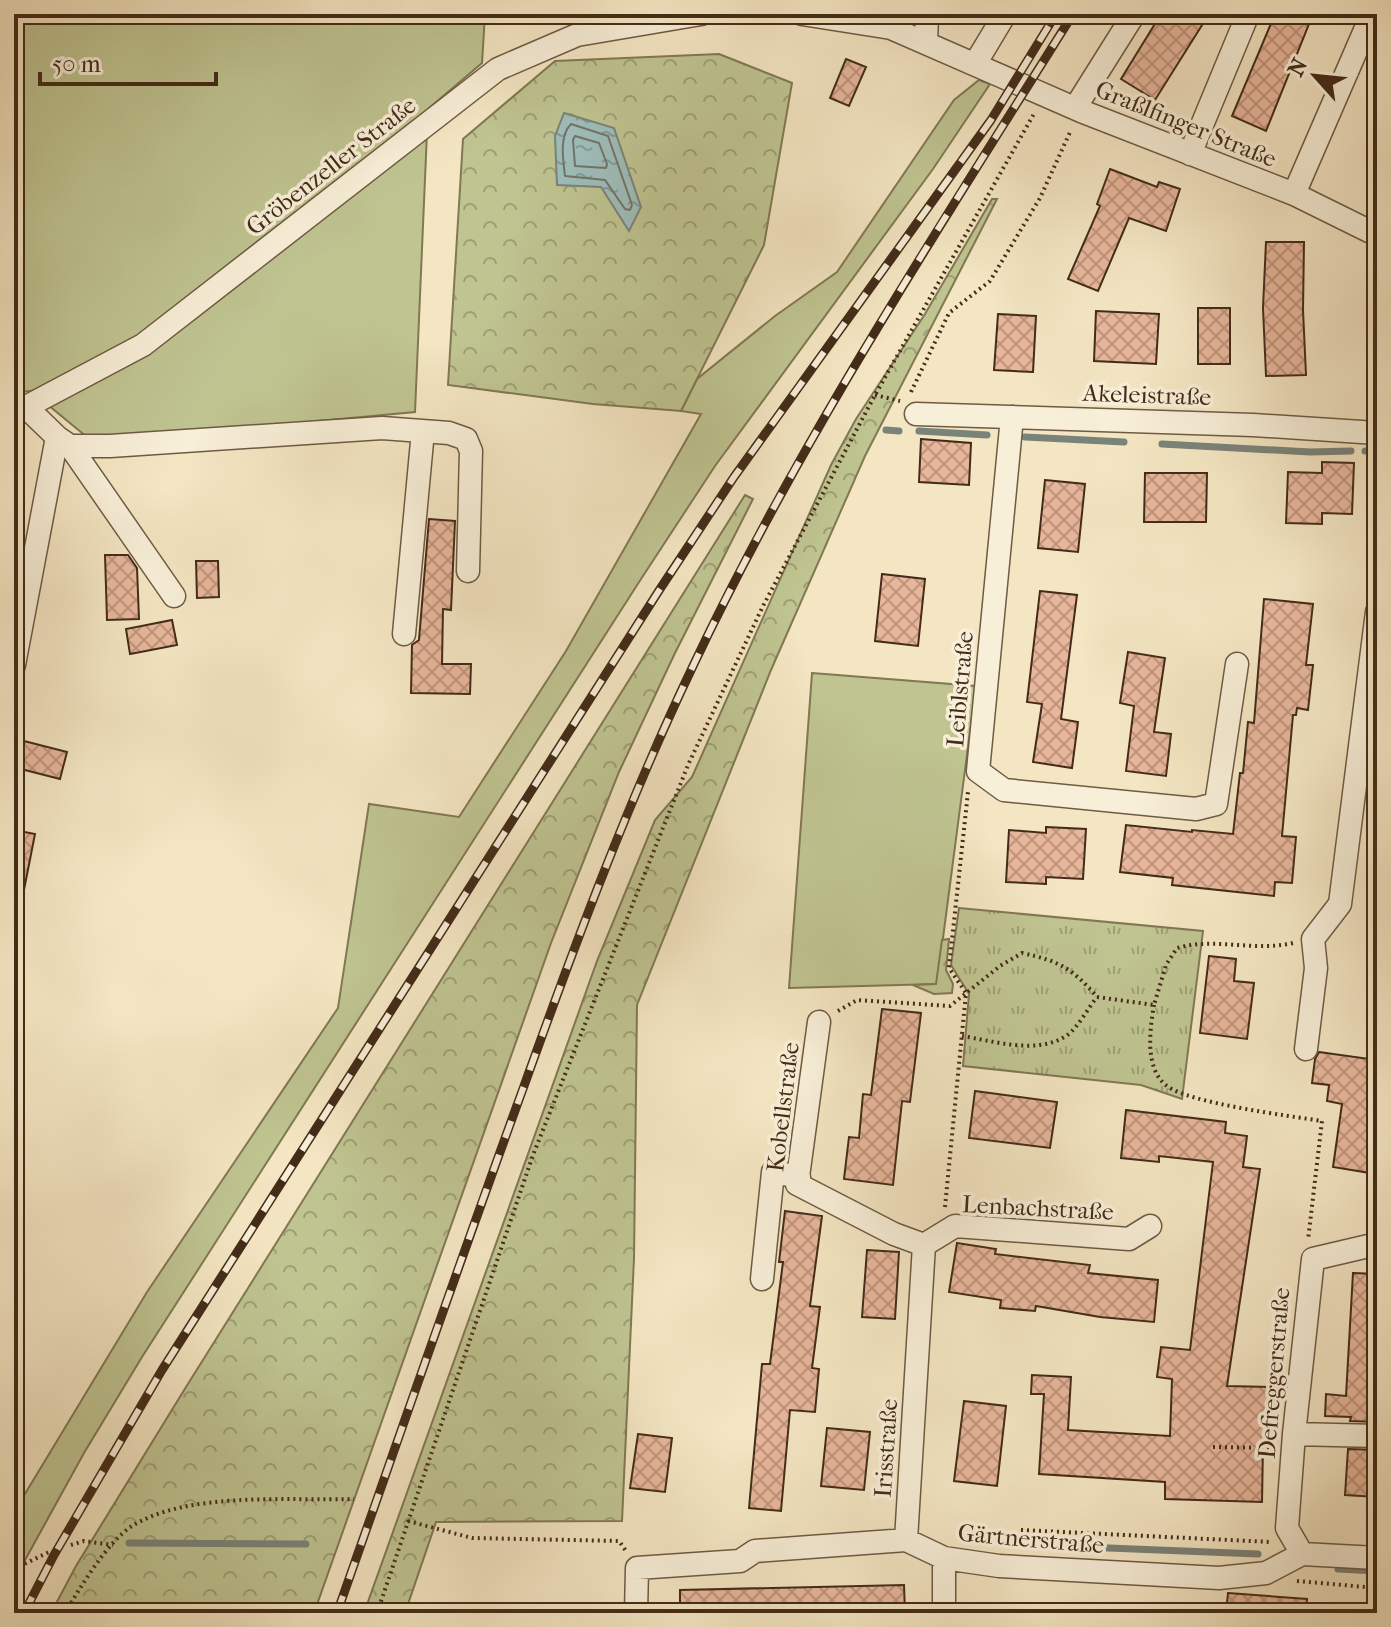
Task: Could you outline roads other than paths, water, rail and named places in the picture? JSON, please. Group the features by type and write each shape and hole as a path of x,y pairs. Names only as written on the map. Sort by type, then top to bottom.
{"street":[{"name":"Gröbenzeller Straße","path":"20,409 143,345 498,69 577,35 701,14"},
{"path":"802,14 891,28 975,64 1005,14"},
{"path":"926,43 927,14"},
{"path":"1078,110 1134,14"},
{"path":"1190,154 1248,14"},
{"path":"1294,194 1368,47 1372,14"},
{"name":"Graßlfinger Straße","path":"975,64 1078,110 1294,194 1377,235"},
{"path":"20,409 64,441 174,596"},
{"name":"Akeleistraße","path":"916,414 1253,425 1377,433"},
{"name":"Leiblstraße","path":"1012,417 978,771 1004,790 1196,809 1216,804 1237,664"},
{"path":"64,441 110,446 382,428 449,433 466,439 471,451 468,571"},
{"path":"404,634 423,431"},
{"path":"14,665 64,441"},
{"path":"1306,1049 1316,968 1313,939 1340,904 1368,754 1377,612"},
{"name":"Kobellstraße","path":"819,1022 797,1184 894,1234 934,1239"},
{"path":"762,1279 773,1172 799,1177"},
{"name":"Lenbachstraße","path":"934,1239 955,1226 1129,1239 1150,1226"},
{"name":"Irisstraße","path":"906,1540 918,1359 934,1239"},
{"name":"Defreggerstraße","path":"1299,1549 1287,1528 1313,1259 1377,1244"},
{"path":"1293,1441 1377,1436"},
{"name":"Gärtnerstraße","path":"636,1613 637,1568 740,1561 755,1551 906,1540 944,1558 1009,1567 1219,1578 1266,1573 1299,1549"},
{"path":"1299,1549 1377,1558"},
{"path":"944,1558 944,1613"}],"water":[{"path":"564,113 614,128 641,207 629,231 601,187 557,185 555,136"}],"waterway":[{"path":"886,430 899,431"},
{"path":"919,431 987,435"},
{"path":"1025,437 1124,442"},
{"path":"1162,444 1310,452 1351,451"},
{"path":"1365,451 1377,451"},
{"path":"129,1543 306,1544"},
{"path":"1034,1545 1258,1554"},
{"path":"1338,1569 1377,1571"}],"railway":[{"path":"24,1613 54,1555 162,1370 660,589 734,477 991,120 1056,14"},
{"path":"337,1613 563,980 624,821 669,717 735,582 825,416 1073,14"}]}
